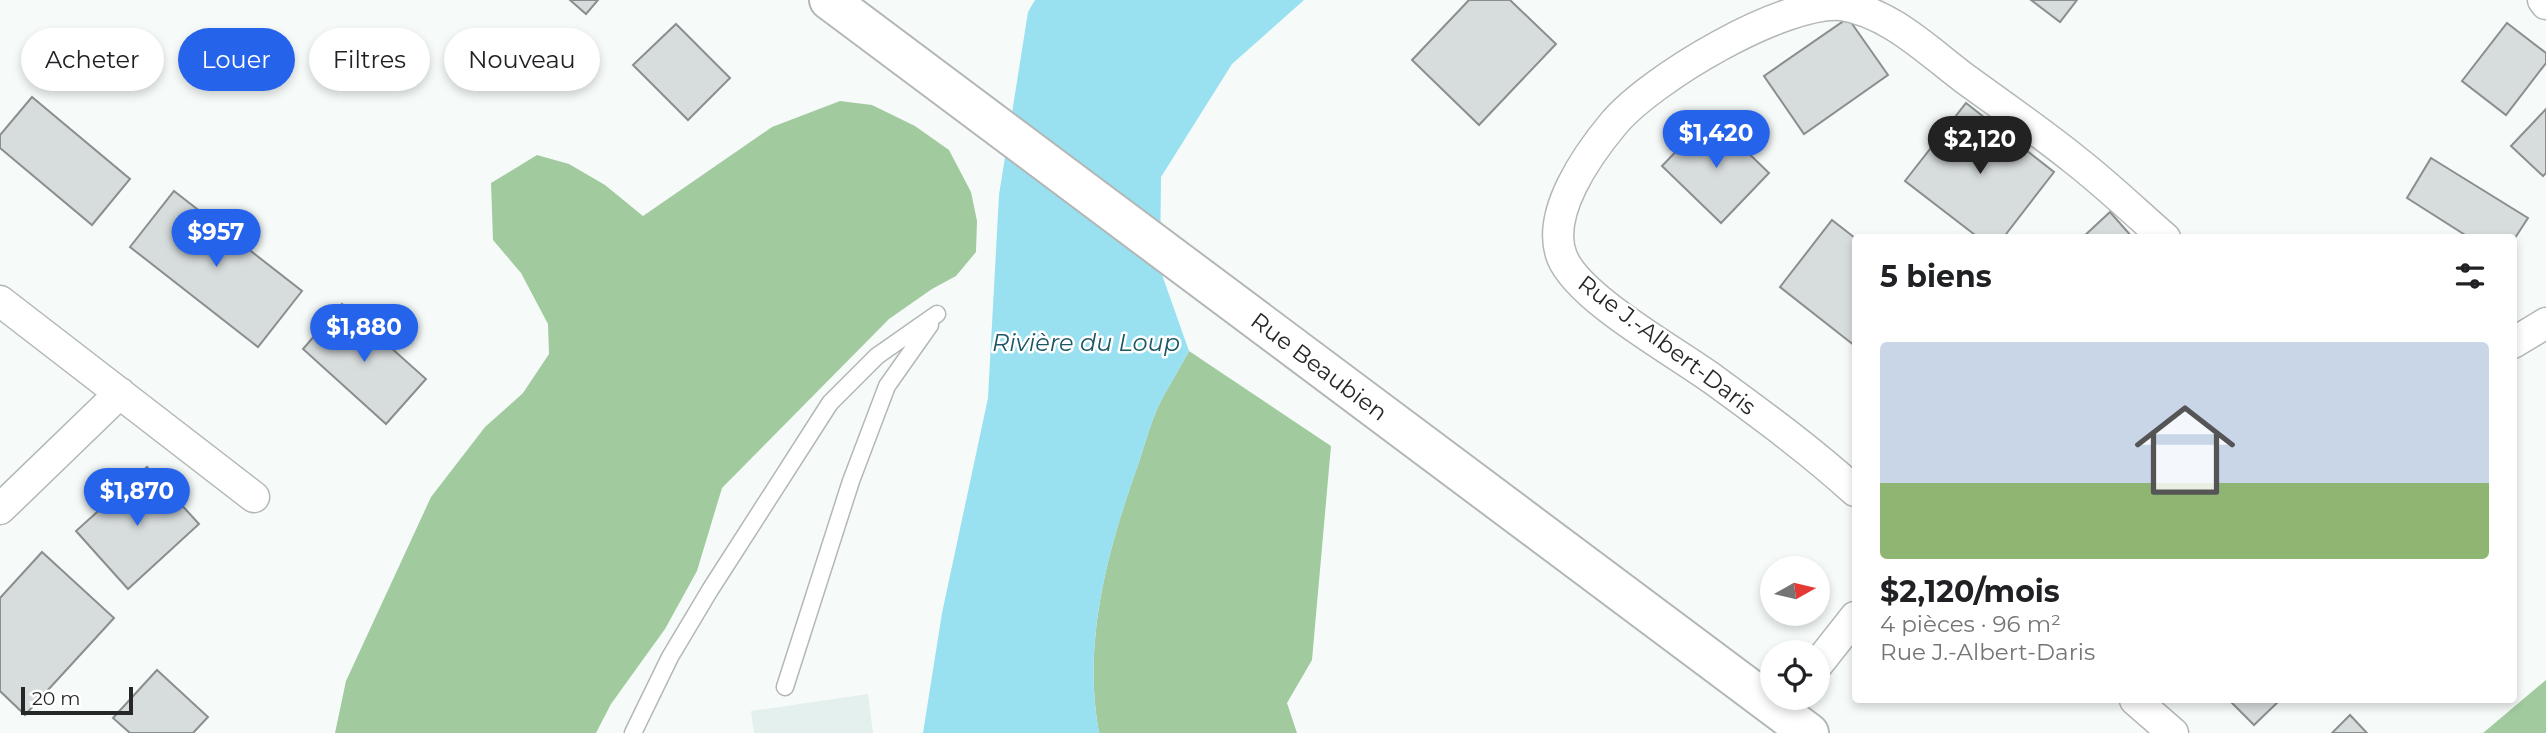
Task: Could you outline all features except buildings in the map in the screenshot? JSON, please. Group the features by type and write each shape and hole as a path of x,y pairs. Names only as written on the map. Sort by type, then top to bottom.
{"main road":[{"name":"Rue Beaubien","path":"840,9 1449,463 1794,714"}],"street":[{"name":"Rue J.-Albert-Daris","path":"1852,489 1713,380 1613,311 1574,279 1561,255 1559,223 1570,188 1590,151 1625,109 1674,71 1739,35 1784,14 1812,6 1841,5 1873,14 1913,37 1953,70 2076,160 2160,234"},
{"path":"0,301 254,497"},
{"path":"2517,341 2546,323"},
{"path":"0,509 120,393"},
{"path":"1830,649 1852,621"},
{"path":"2139,703 2173,733"}],"lane":[{"path":"633,733 670,657 703,601 830,403 877,356 937,314 887,386 851,481 785,687"}],"shaded area":[{"path":"868,694 873,733 754,733 751,711"}],"green space":[{"path":"840,101 872,105 915,126 949,150 971,192 977,221 976,252 956,276 889,319 722,488 697,571 665,629 611,704 596,733 335,733 346,681 431,497 485,427 523,393 549,354 548,324 521,273 493,240 491,183 537,155 569,164 605,185 643,216 772,127"},
{"path":"1189,351 1331,446 1312,660 1287,703 1297,733 1099,733 1094,664 1096,630 1108,562 1152,421"},
{"path":"2546,680 2546,733 2483,733"}],"water":[{"name":"Rivière du Loup","path":"1035,0 1304,0 1232,64 1161,177 1160,269 1189,351 1152,421 1108,562 1096,630 1094,664 1099,733 923,733 942,613 988,398 999,195 1028,12"}]}
